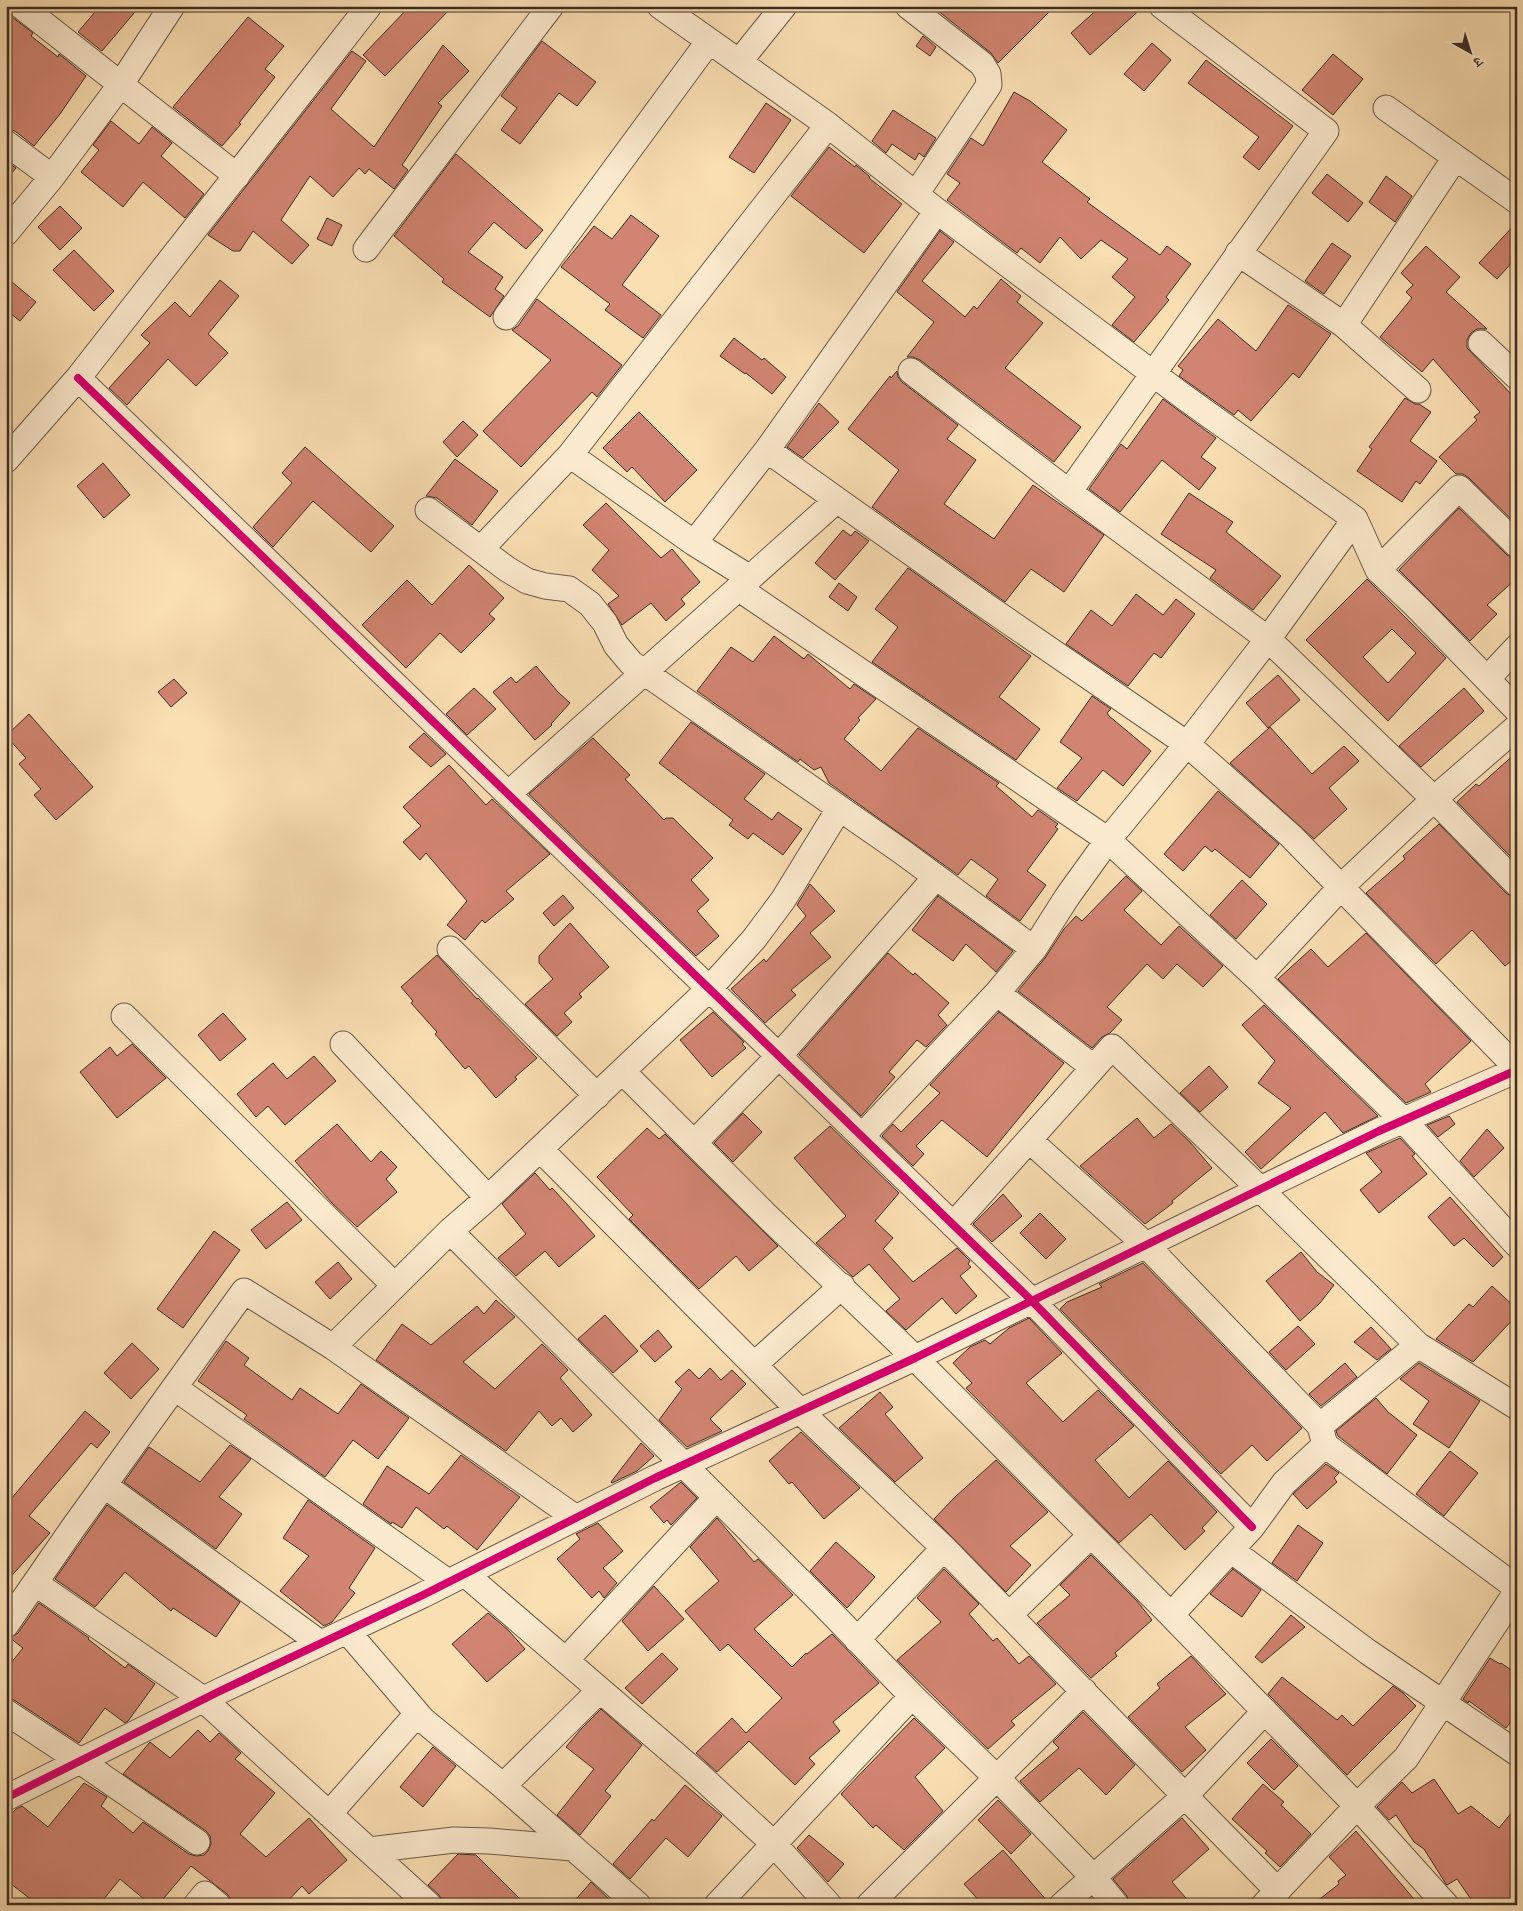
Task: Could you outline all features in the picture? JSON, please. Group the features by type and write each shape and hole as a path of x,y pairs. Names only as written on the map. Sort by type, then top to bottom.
{"street":[{"path":"21,6 237,176"},
{"path":"6,233 52,177 122,84 172,6"},
{"path":"6,460 78,378 369,6"},
{"path":"366,249 551,6"},
{"path":"660,6 828,126 937,211 1152,373 1355,519 1378,570 1517,710"},
{"path":"739,62 784,6"},
{"path":"908,6 982,64 988,74 989,84 916,194"},
{"path":"1069,492 1326,131 1162,6"},
{"path":"506,317 709,41"},
{"path":"1386,108 1517,201"},
{"path":"481,549 570,455 828,126"},
{"path":"6,143 52,177"},
{"path":"1344,325 1456,158"},
{"path":"694,543 767,450 937,211"},
{"path":"1238,253 1344,325 1418,390"},
{"path":"1481,343 1517,377"},
{"path":"911,371 1069,492 1268,639 1434,799 1517,884"},
{"path":"78,378 1032,1301 1252,1527"},
{"path":"6,1798 203,1699 457,1578 683,1465 915,1358 1260,1189 1404,1120 1517,1069 1291,836 1187,744 986,606 767,450"},
{"path":"570,455 694,543 744,583 1108,840 1257,978 1404,1120 1517,1245"},
{"path":"1378,570 1459,488 1517,545"},
{"path":"508,794 836,500"},
{"path":"428,510 507,569 527,580 545,586 569,589 590,604 605,624 616,645 631,663 1034,948"},
{"path":"862,1136 997,993 1034,948 1067,897 1108,840 1187,744 1268,639 1355,519"},
{"path":"1487,679 1517,647"},
{"path":"1257,978 1341,887 1434,799 1517,727"},
{"path":"332,1347 450,1231 623,1072 709,989 754,939 783,900 839,809"},
{"path":"694,1143 779,1056 936,877"},
{"path":"450,949 597,1096"},
{"path":"997,993 1093,1067"},
{"path":"124,1016 394,1285"},
{"path":"343,1044 488,1198"},
{"path":"953,1225 1112,1047 1260,1189 1418,1345 1517,1407"},
{"path":"623,1072 915,1358 1266,1711 1357,1806 1446,1905"},
{"path":"540,1149 799,1410 944,1548 1084,1691 1185,1796 1271,1898 1357,1806 1406,1758 1517,1589 1323,1436 1146,1245 1029,1140"},
{"path":"450,1231 912,1696 997,1778 1094,1878 1116,1905"},
{"path":"755,1364 842,1286"},
{"path":"6,1626 104,1485 244,1292 332,1347 576,1518"},
{"path":"1171,1615 1252,1527 1284,1483 1323,1436 1418,1345"},
{"path":"174,1388 457,1578 566,1660 698,1774 773,1843 829,1905"},
{"path":"104,1485 320,1644"},
{"path":"566,1660 716,1498"},
{"path":"1009,1615 1091,1535"},
{"path":"858,1640 944,1548"},
{"path":"1231,1550 1368,1652 1517,1753"},
{"path":"35,1583 203,1699 429,1905"},
{"path":"347,1631 423,1720 503,1786 638,1905"},
{"path":"503,1786 600,1690"},
{"path":"868,1905 1084,1691"},
{"path":"716,1905 912,1696"},
{"path":"1062,1905 1185,1796 1266,1711"},
{"path":"6,1712 197,1842"},
{"path":"329,1814 417,1714"},
{"path":"369,1850 454,1840 573,1848"},
{"path":"196,1905 205,1894 218,1905"}],"building":[{"path":"6,6 12,17 33,33 31,36 58,57 59,54 86,76 60,114 34,146 15,131 6,129"},
{"path":"100,6 140,6 102,51 78,32"},
{"path":"410,6 453,6 385,76 363,55"},
{"path":"932,6 1055,6 998,63 991,53"},
{"path":"1101,6 1144,6 1090,55 1071,33"},
{"path":"248,17 284,46 265,69 275,77 239,123 241,124 222,146 173,107"},
{"path":"923,36 936,47 930,56 916,46"},
{"path":"542,41 596,82 577,106 559,93 520,144 501,130 517,108 501,96"},
{"path":"1152,43 1171,60 1144,91 1124,74"},
{"path":"443,45 469,71 438,103 442,106 402,165 408,170 394,189 369,169 365,174 359,168 333,197 310,176 281,220 309,245 292,264 253,231 240,251 233,251 208,235 352,51 366,61 331,109 374,147"},
{"path":"1333,54 1363,79 1333,115 1302,90"},
{"path":"1206,60 1293,126 1259,170 1243,157 1259,137 1188,83"},
{"path":"1014,92 1030,101 1067,130 1042,162 1090,199 1087,202 1160,255 1167,246 1191,264 1166,297 1169,300 1134,342 1112,325 1135,297 1112,277 1128,259 1101,240 1081,259 1060,237 1040,263 1021,248 1017,253 947,200 960,183 947,174 971,138 983,146"},
{"path":"766,103 791,120 754,173 729,157"},
{"path":"893,110 936,138 924,157 919,153 915,160 892,144 886,153 872,141"},
{"path":"111,121 139,144 152,127 172,143 161,156 204,194 185,218 143,182 123,207 81,172 99,150 93,145"},
{"path":"829,147 855,167 856,165 869,178 902,204 864,253 791,196"},
{"path":"456,154 543,230 526,249 494,222 468,252 503,277 495,289 504,296 490,317 442,282 444,279 394,236"},
{"path":"6,161 16,168 6,180"},
{"path":"1327,174 1363,203 1348,222 1312,193"},
{"path":"1386,176 1412,196 1395,222 1369,202"},
{"path":"60,206 82,228 60,250 38,227"},
{"path":"631,215 659,236 622,285 661,315 643,338 605,310 610,304 561,267 594,226 612,239"},
{"path":"327,218 342,225 332,246 317,239"},
{"path":"1517,222 1517,257 1497,279 1479,263"},
{"path":"940,231 954,242 922,281 965,317 974,306 977,309 1001,279 1021,296 1017,302 1043,323 1005,368 1081,427 1054,462 920,360 907,357 934,322 897,292"},
{"path":"1332,243 1351,256 1324,294 1305,281"},
{"path":"1426,246 1460,277 1446,292 1487,329 1477,329 1471,333 1467,340 1467,348 1517,400 1517,525 1469,478 1463,474 1456,474 1439,457 1477,420 1474,417 1480,412 1433,359 1422,372 1380,337 1412,298 1406,292 1413,285 1401,273"},
{"path":"74,250 114,291 94,311 53,270"},
{"path":"6,277 36,302 20,321 6,310"},
{"path":"220,280 239,296 208,334 228,353 196,386 168,359 127,405 109,388 150,343 141,335 175,302 190,317"},
{"path":"537,299 622,365 597,397 592,392 521,467 483,431 551,360 512,330 518,326"},
{"path":"1288,305 1331,334 1299,378 1293,373 1251,421 1238,410 1234,415 1179,376 1183,370 1178,366 1218,319 1256,351"},
{"path":"734,338 762,360 764,358 786,377 772,394 746,373 720,356"},
{"path":"897,371 898,377 902,382 958,425 947,439 976,460 944,504 994,539 1033,485 1104,535 1064,592 1031,569 1005,602 872,507 899,470 848,429 890,376 891,378"},
{"path":"1405,398 1431,412 1410,441 1437,461 1420,484 1416,481 1402,502 1357,471 1372,449 1369,447"},
{"path":"1163,399 1216,438 1201,457 1216,468 1199,490 1162,460 1120,512 1089,489 1121,444 1127,449"},
{"path":"819,403 839,422 803,458 787,447"},
{"path":"639,412 697,470 665,502 632,467 627,472 603,448"},
{"path":"463,421 478,435 457,457 443,442"},
{"path":"305,447 394,526 371,552 313,501 273,547 253,527 292,483 282,473"},
{"path":"455,459 498,491 472,525 437,498 426,496"},
{"path":"103,463 130,495 104,518 77,486"},
{"path":"1189,493 1233,522 1226,532 1281,576 1253,610 1210,578 1216,570 1161,534"},
{"path":"606,503 661,558 672,549 700,582 681,599 685,604 666,621 651,603 622,625 608,604 619,596 592,570 609,550 583,525"},
{"path":"1459,508 1507,555 1517,559 1517,578 1487,605 1497,614 1470,641 1399,570"},
{"path":"843,530 851,536 855,531 869,541 835,580 815,563"},
{"path":"469,565 504,598 489,614 495,619 461,653 440,633 406,668 362,625 407,580 432,605"},
{"path":"908,568 1031,656 999,697 1040,729 1016,760 872,662 898,627 875,609"},
{"path":"1367,579 1446,658 1388,721 1306,640","holes":["1392,629 1416,653 1388,683 1363,657"]},
{"path":"839,583 857,597 848,611 829,597"},
{"path":"1136,594 1163,615 1176,599 1195,614 1161,658 1154,653 1128,686 1066,644 1091,610 1112,626"},
{"path":"774,636 804,659 808,654 850,689 854,684 876,699 858,718 860,720 844,739 881,771 918,728 999,783 996,786 1032,817 1038,810 1058,824 1055,827 1058,829 1027,871 1046,885 1020,921 986,896 998,879 971,859 958,875 829,783 821,767 814,770 800,759 798,762 697,691 731,647 753,662"},
{"path":"536,666 570,703 552,725 535,740 493,692 511,677 516,683"},
{"path":"1278,675 1300,700 1268,728 1246,703"},
{"path":"174,679 187,693 171,707 158,692"},
{"path":"474,688 496,709 467,735 446,714"},
{"path":"1464,688 1484,711 1421,767 1399,746"},
{"path":"1092,696 1111,709 1107,713 1109,716 1151,751 1123,786 1103,770 1077,801 1057,788 1082,758 1060,742"},
{"path":"29,714 93,787 56,820 34,795 41,789 19,764 26,758 6,736"},
{"path":"691,722 765,774 744,799 772,820 778,812 802,829 783,855 753,833 748,839 729,825 733,820 659,763"},
{"path":"1270,727 1312,774 1344,746 1359,761 1329,788 1347,809 1314,839 1230,763"},
{"path":"424,733 446,754 431,767 409,747"},
{"path":"593,738 630,775 625,779 664,820 666,818 673,818 713,858 691,880 709,900 697,911 719,936 696,956 529,794"},
{"path":"1517,752 1517,863 1457,802 1476,784 1479,786"},
{"path":"449,765 486,805 492,799 550,854 506,891 514,899 485,923 482,920 465,940 447,925 467,901 426,853 420,860 403,842 421,826 403,807"},
{"path":"1218,791 1279,844 1250,878 1215,849 1212,852 1205,846 1183,871 1164,854"},
{"path":"1439,824 1507,894 1517,898 1517,956 1505,966 1472,930 1436,964 1366,893 1405,859 1403,856"},
{"path":"1126,876 1142,891 1124,910 1161,945 1179,926 1223,966 1203,987 1177,964 1163,979 1147,964 1107,1007 1122,1020 1092,1048 1018,991 1045,958 1064,929 1076,916 1082,921"},
{"path":"1242,880 1267,904 1236,939 1210,915"},
{"path":"810,884 835,911 810,933 831,957 791,990 796,995 765,1023 731,989 764,959 766,962 806,916 797,905"},
{"path":"563,895 574,908 554,926 543,913"},
{"path":"938,896 1013,951 996,972 966,944 953,961 912,930"},
{"path":"570,923 609,967 579,994 582,997 564,1013 572,1022 557,1036 525,1004 553,979 539,963 539,956"},
{"path":"1366,933 1471,1041 1425,1084 1431,1092 1406,1103 1278,979 1311,949 1328,967"},
{"path":"888,953 913,975 915,973 949,1003 938,1015 947,1025 926,1047 917,1040 889,1072 895,1077 861,1116 799,1055"},
{"path":"437,955 477,999 537,1058 515,1077 517,1079 496,1098 469,1066 465,1069 435,1034 437,1032 411,1003 413,1001 401,987"},
{"path":"1264,1005 1378,1116 1343,1133 1325,1112 1261,1169 1245,1152 1291,1108 1258,1083 1275,1061 1242,1025"},
{"path":"713,1012 744,1042 742,1044 746,1048 712,1077 680,1040"},
{"path":"999,1012 1064,1063 987,1157 942,1120 916,1146 924,1154 913,1166 882,1136 893,1124 901,1132 940,1093 930,1085"},
{"path":"223,1013 246,1039 220,1061 198,1035"},
{"path":"132,1044 166,1078 117,1118 80,1072 110,1047 117,1056"},
{"path":"314,1056 336,1081 285,1125 268,1106 256,1117 237,1094 273,1063 287,1079"},
{"path":"1209,1066 1228,1087 1200,1112 1180,1093"},
{"path":"743,1113 762,1132 733,1162 714,1143"},
{"path":"1449,1116 1455,1124 1438,1137 1427,1125"},
{"path":"1137,1118 1154,1138 1171,1124 1190,1142 1212,1168 1172,1201 1173,1203 1145,1224 1080,1166"},
{"path":"337,1124 371,1162 381,1151 397,1167 386,1179 397,1192 357,1227 332,1203 295,1161"},
{"path":"830,1126 899,1193 875,1221 893,1238 883,1249 913,1282 957,1248 970,1261 968,1264 971,1267 960,1276 977,1296 956,1314 942,1298 906,1330 886,1311 900,1299 869,1264 853,1277 816,1243 846,1216 794,1158"},
{"path":"647,1128 659,1139 665,1134 778,1246 749,1271 736,1256 699,1289 629,1219 633,1215 597,1177"},
{"path":"1487,1129 1504,1148 1474,1177 1460,1161"},
{"path":"1400,1138 1415,1154 1412,1156 1427,1174 1379,1213 1360,1190 1382,1172 1366,1153"},
{"path":"535,1173 550,1190 552,1188 595,1236 559,1267 545,1251 516,1276 498,1258 526,1234 502,1204"},
{"path":"1003,1194 1022,1216 992,1242 973,1224"},
{"path":"1450,1197 1503,1257 1493,1267 1464,1238 1454,1246 1428,1217"},
{"path":"287,1202 302,1220 266,1249 251,1230"},
{"path":"1040,1213 1066,1239 1046,1259 1020,1233"},
{"path":"214,1231 240,1250 183,1328 157,1309"},
{"path":"1301,1252 1317,1272 1334,1285 1320,1303 1300,1321 1266,1281"},
{"path":"338,1262 352,1279 330,1299 315,1282"},
{"path":"1143,1263 1302,1428 1267,1461 1252,1445 1221,1474 1060,1309 1067,1302 1102,1287 1099,1284"},
{"path":"1492,1286 1517,1309 1517,1315 1473,1362 1436,1339 1469,1304 1473,1307"},
{"path":"496,1300 515,1317 463,1362 495,1389 542,1344 568,1370 560,1378 592,1415 573,1432 561,1418 552,1426 539,1411 506,1451 376,1360 402,1324 431,1345 477,1306 484,1314"},
{"path":"605,1315 638,1351 613,1373 578,1339"},
{"path":"1029,1318 1062,1353 1026,1383 1063,1422 1098,1390 1134,1426 1095,1460 1129,1498 1168,1461 1217,1512 1202,1528 1205,1531 1185,1550 1151,1514 1119,1543 966,1388 972,1383 953,1363 970,1347 985,1340 990,1344 1009,1328"},
{"path":"1298,1326 1315,1344 1286,1370 1269,1352"},
{"path":"1371,1327 1391,1349 1377,1360 1354,1342"},
{"path":"658,1330 672,1347 655,1362 640,1346"},
{"path":"226,1341 249,1358 244,1365 292,1400 300,1388 338,1414 361,1384 409,1418 378,1459 353,1440 325,1477 244,1419 247,1415 198,1381"},
{"path":"132,1343 159,1369 131,1399 104,1373"},
{"path":"1345,1363 1357,1377 1321,1406 1309,1394"},
{"path":"1419,1363 1480,1401 1449,1448 1413,1424 1429,1401 1400,1379"},
{"path":"710,1368 721,1380 732,1370 746,1384 710,1419 722,1431 687,1447 659,1420 682,1389 675,1382 689,1369 699,1379"},
{"path":"880,1392 893,1407 885,1414 923,1458 895,1482 839,1428"},
{"path":"1376,1398 1388,1412 1417,1435 1387,1474 1338,1436 1336,1431"},
{"path":"85,1411 110,1432 97,1448 91,1443 29,1516 50,1533 6,1582 6,1505"},
{"path":"801,1432 860,1488 824,1519 792,1482 789,1484 769,1461"},
{"path":"641,1443 654,1456 637,1471 612,1483 611,1482"},
{"path":"230,1445 251,1459 219,1497 242,1514 216,1549 124,1482 149,1447 200,1482"},
{"path":"1450,1451 1478,1473 1444,1516 1416,1494"},
{"path":"461,1455 520,1497 477,1550 447,1526 444,1529 416,1507 402,1528 392,1522 391,1524 363,1504 387,1466 429,1494"},
{"path":"996,1460 1048,1512 1010,1546 1031,1565 1006,1592 934,1519"},
{"path":"1326,1464 1339,1473 1334,1478 1337,1482 1307,1509 1293,1494"},
{"path":"681,1482 697,1498 671,1525 667,1520 664,1523 650,1507"},
{"path":"308,1500 375,1548 349,1588 355,1593 332,1622 324,1626 280,1591 309,1556 283,1538"},
{"path":"107,1505 240,1602 216,1637 173,1608 171,1611 125,1572 95,1607 55,1579"},
{"path":"717,1518 754,1562 758,1559 793,1595 754,1629 792,1667 806,1653 832,1634 879,1683 833,1722 840,1731 809,1758 815,1764 795,1785 749,1741 717,1772 696,1753 732,1718 746,1733 782,1698 728,1644 720,1651 685,1611 719,1581 690,1547"},
{"path":"598,1523 623,1551 603,1568 617,1583 604,1598 599,1591 592,1598 557,1559 580,1539 576,1534"},
{"path":"1298,1525 1323,1543 1297,1581 1272,1563"},
{"path":"836,1542 875,1577 847,1608 810,1571"},
{"path":"1091,1555 1137,1601 1152,1620 1115,1653 1117,1656 1091,1678 1037,1623 1070,1595 1060,1585"},
{"path":"944,1569 979,1604 969,1614 993,1641 997,1638 1019,1664 1029,1656 1056,1684 1011,1721 1015,1725 988,1749 897,1660 941,1622 917,1598"},
{"path":"1233,1569 1261,1590 1242,1617 1210,1594"},
{"path":"654,1586 684,1619 648,1651 622,1621"},
{"path":"39,1603 89,1638 125,1668 128,1664 155,1684 128,1721 125,1723 105,1708 79,1743 14,1700 6,1698 6,1669 23,1648 10,1638 18,1633"},
{"path":"488,1613 508,1630 525,1649 487,1682 452,1644"},
{"path":"1291,1615 1305,1627 1262,1663 1255,1657"},
{"path":"662,1653 678,1669 642,1704 625,1688"},
{"path":"1191,1656 1226,1694 1185,1727 1206,1750 1182,1772 1128,1717 1160,1688 1157,1684"},
{"path":"1490,1658 1517,1674 1517,1714 1506,1728 1469,1701 1468,1703 1463,1699"},
{"path":"1282,1677 1337,1720 1342,1715 1353,1726 1393,1686 1416,1706 1347,1775 1268,1694"},
{"path":"601,1709 642,1745 605,1791 611,1796 580,1835 557,1815 594,1769 566,1747"},
{"path":"1083,1712 1135,1765 1106,1795 1079,1768 1040,1802 1020,1781 1059,1748 1053,1742"},
{"path":"914,1718 945,1748 915,1777 943,1811 904,1850 876,1825 873,1828 841,1794"},
{"path":"198,1730 210,1742 219,1733 241,1753 235,1759 275,1793 240,1834 266,1857 309,1818 347,1860 309,1894 302,1886 284,1905 236,1905 227,1894 191,1866 158,1905 151,1905 120,1879 99,1905 38,1905 6,1880 6,1820 16,1809 22,1806 48,1827 84,1783 107,1797 101,1806 133,1833 143,1822 189,1854 196,1856 204,1855 211,1844 210,1836 206,1831 123,1774 150,1742 170,1758"},
{"path":"1271,1739 1298,1766 1274,1790 1247,1763"},
{"path":"433,1747 456,1766 423,1807 400,1787"},
{"path":"1434,1779 1458,1814 1471,1806 1499,1828 1517,1806 1517,1905 1475,1905 1457,1879 1446,1884 1424,1849 1414,1842 1396,1815 1389,1820 1377,1807 1402,1782 1412,1793"},
{"path":"1263,1784 1284,1802 1281,1805 1311,1834 1280,1867 1265,1853 1267,1851 1232,1819"},
{"path":"685,1785 722,1816 688,1857 666,1838 630,1879 613,1864"},
{"path":"998,1800 1031,1834 1011,1854 978,1820"},
{"path":"1182,1818 1209,1849 1172,1882 1192,1905 1130,1905 1127,1896 1113,1879"},
{"path":"1356,1831 1419,1905 1312,1905 1339,1884 1338,1881 1346,1875 1329,1857"},
{"path":"809,1835 844,1864 828,1882 797,1848"},
{"path":"1003,1850 1048,1902 1048,1905 983,1905 964,1884"},
{"path":"458,1854 476,1855 526,1905 444,1905 439,1895 428,1885"},
{"path":"591,1882 611,1901 608,1905 571,1905"}],"cycle path":[{"path":"78,378 1032,1301 1252,1527"},
{"path":"6,1798 220,1691 423,1595 655,1478 915,1358 1379,1131 1517,1070"}]}
